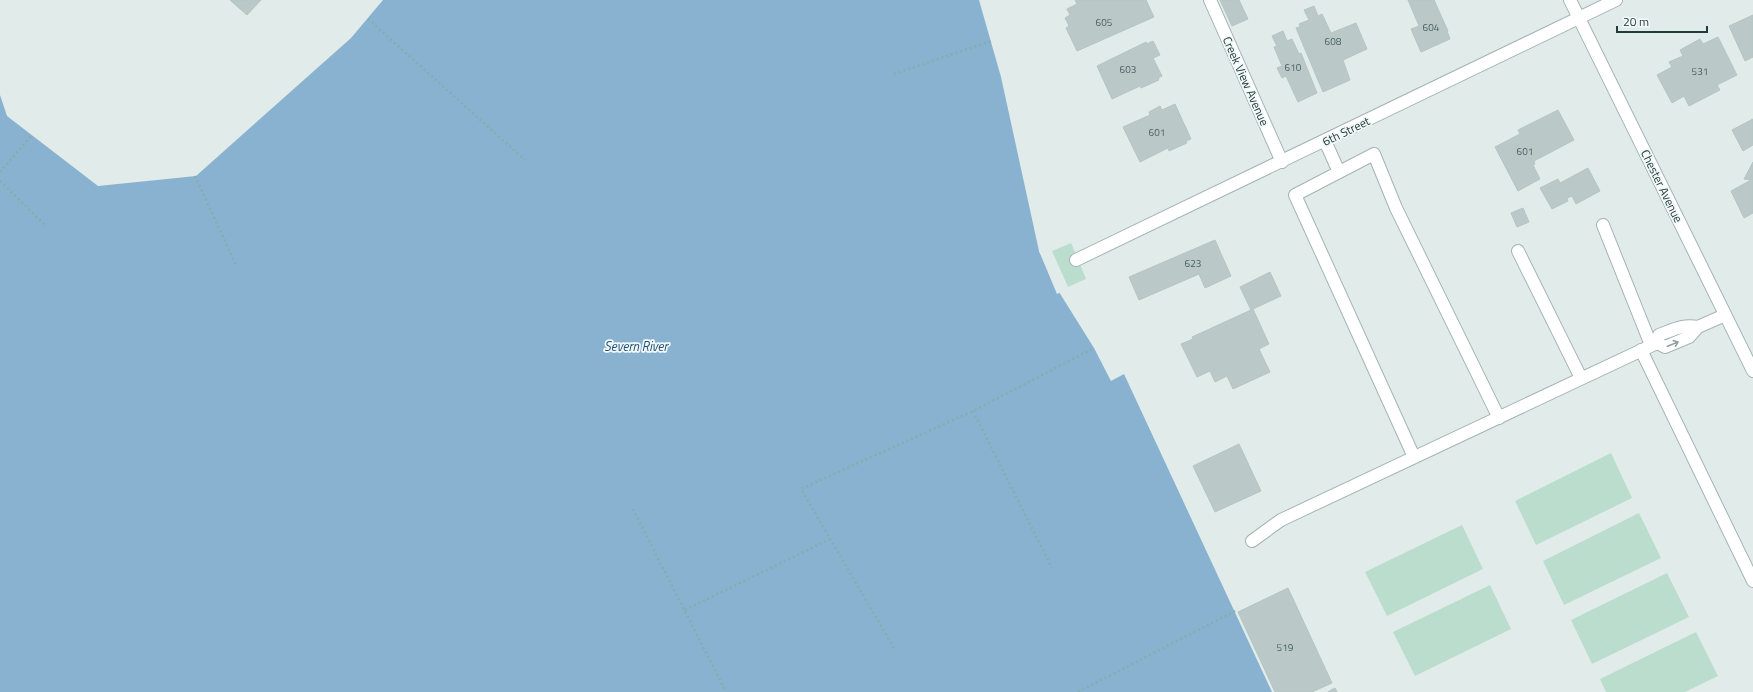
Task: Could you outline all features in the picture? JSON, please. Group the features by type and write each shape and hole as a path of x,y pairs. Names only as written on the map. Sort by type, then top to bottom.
{"street":[{"name":"Creek View Avenue","path":"1210,0 1282,162"},
{"name":"Chester Avenue","path":"1570,0 1753,371"},
{"name":"6th Street","path":"1076,260 1616,0"},
{"path":"1325,141 1339,172"},
{"path":"1414,457 1295,195 1374,154 1396,208 1499,418"},
{"path":"1603,225 1650,346 1753,581"},
{"path":"1518,250 1582,378"},
{"path":"1252,541 1281,520 1650,346 1659,335 1686,325 1698,327 1725,315"}],"path":[{"path":"368,19 525,160"},
{"path":"894,74 991,42"},
{"path":"0,172 32,135"},
{"path":"196,176 236,265"},
{"path":"0,181 46,226"},
{"path":"894,648 801,489 973,411 1094,348"},
{"path":"973,411 1052,568"},
{"path":"633,509 726,692"},
{"path":"685,610 830,539"},
{"path":"1078,692 1235,611"}],"green space":[{"path":"1071,243 1086,279 1068,287 1052,251"},
{"path":"1611,453 1632,498 1536,545 1515,501"},
{"path":"1639,513 1661,558 1564,605 1543,561"},
{"path":"1462,525 1483,569 1387,616 1365,572"},
{"path":"1667,573 1689,617 1592,664 1571,620"},
{"path":"1490,585 1511,629 1415,676 1393,632"},
{"path":"1696,632 1718,676 1685,692 1606,692 1600,679"}],"water":[{"name":"Severn River","path":"383,0 979,0 1001,77 1039,251 1059,292 1094,348 1111,381 1124,374 1272,692 0,692 0,95 7,116 98,186 196,176 351,38"}],"pier":[{"path":"1041,250 1061,291 1057,294 1039,251"}],"building":[{"path":"230,0 261,0 247,15"},
{"path":"1075,0 1146,0 1154,17 1077,51 1066,28 1069,26 1065,18 1070,15 1067,9 1077,4"},
{"path":"1220,0 1239,0 1248,19 1232,26"},
{"path":"1408,0 1434,0 1450,39 1421,52 1411,29 1419,26"},
{"path":"1314,6 1318,16 1322,14 1331,33 1356,23 1367,49 1343,60 1350,80 1323,92 1296,28 1300,27 1299,24 1309,20 1304,10"},
{"path":"1753,15 1753,57 1745,61 1729,26"},
{"path":"1283,31 1287,41 1292,39 1299,54 1301,53 1317,93 1298,102 1286,76 1282,78 1277,68 1282,66 1274,47 1277,46 1272,36"},
{"path":"1718,37 1737,75 1717,85 1720,90 1689,106 1684,96 1672,103 1657,75 1672,67 1669,62 1683,56 1680,50 1700,39 1703,44"},
{"path":"1153,41 1160,55 1153,58 1162,76 1158,78 1159,80 1141,88 1140,86 1112,99 1097,66 1146,42 1147,44"},
{"path":"1175,104 1191,139 1186,141 1187,143 1169,151 1168,148 1140,162 1123,127 1150,115 1149,112 1160,106 1162,110"},
{"path":"1558,110 1574,140 1534,161 1535,164 1533,165 1540,179 1518,191 1495,147 1520,134 1518,130"},
{"path":"1753,119 1753,145 1743,151 1732,130"},
{"path":"1753,162 1753,213 1744,218 1731,191 1751,180 1744,179"},
{"path":"1588,168 1600,191 1576,204 1572,196 1567,198 1568,201 1552,209 1540,188 1558,179 1560,183"},
{"path":"1523,208 1529,222 1517,227 1511,213"},
{"path":"1215,240 1231,276 1205,288 1199,274 1139,300 1129,277"},
{"path":"1270,272 1281,296 1253,309 1269,344 1259,349 1270,372 1233,389 1227,376 1215,382 1210,371 1197,377 1181,344 1193,339 1192,337 1251,310 1240,287"},
{"path":"1239,444 1261,491 1215,512 1193,466"},
{"path":"1288,588 1332,683 1312,692 1275,692 1238,612"},
{"path":"1335,688 1337,692 1328,692 1331,690"}]}
